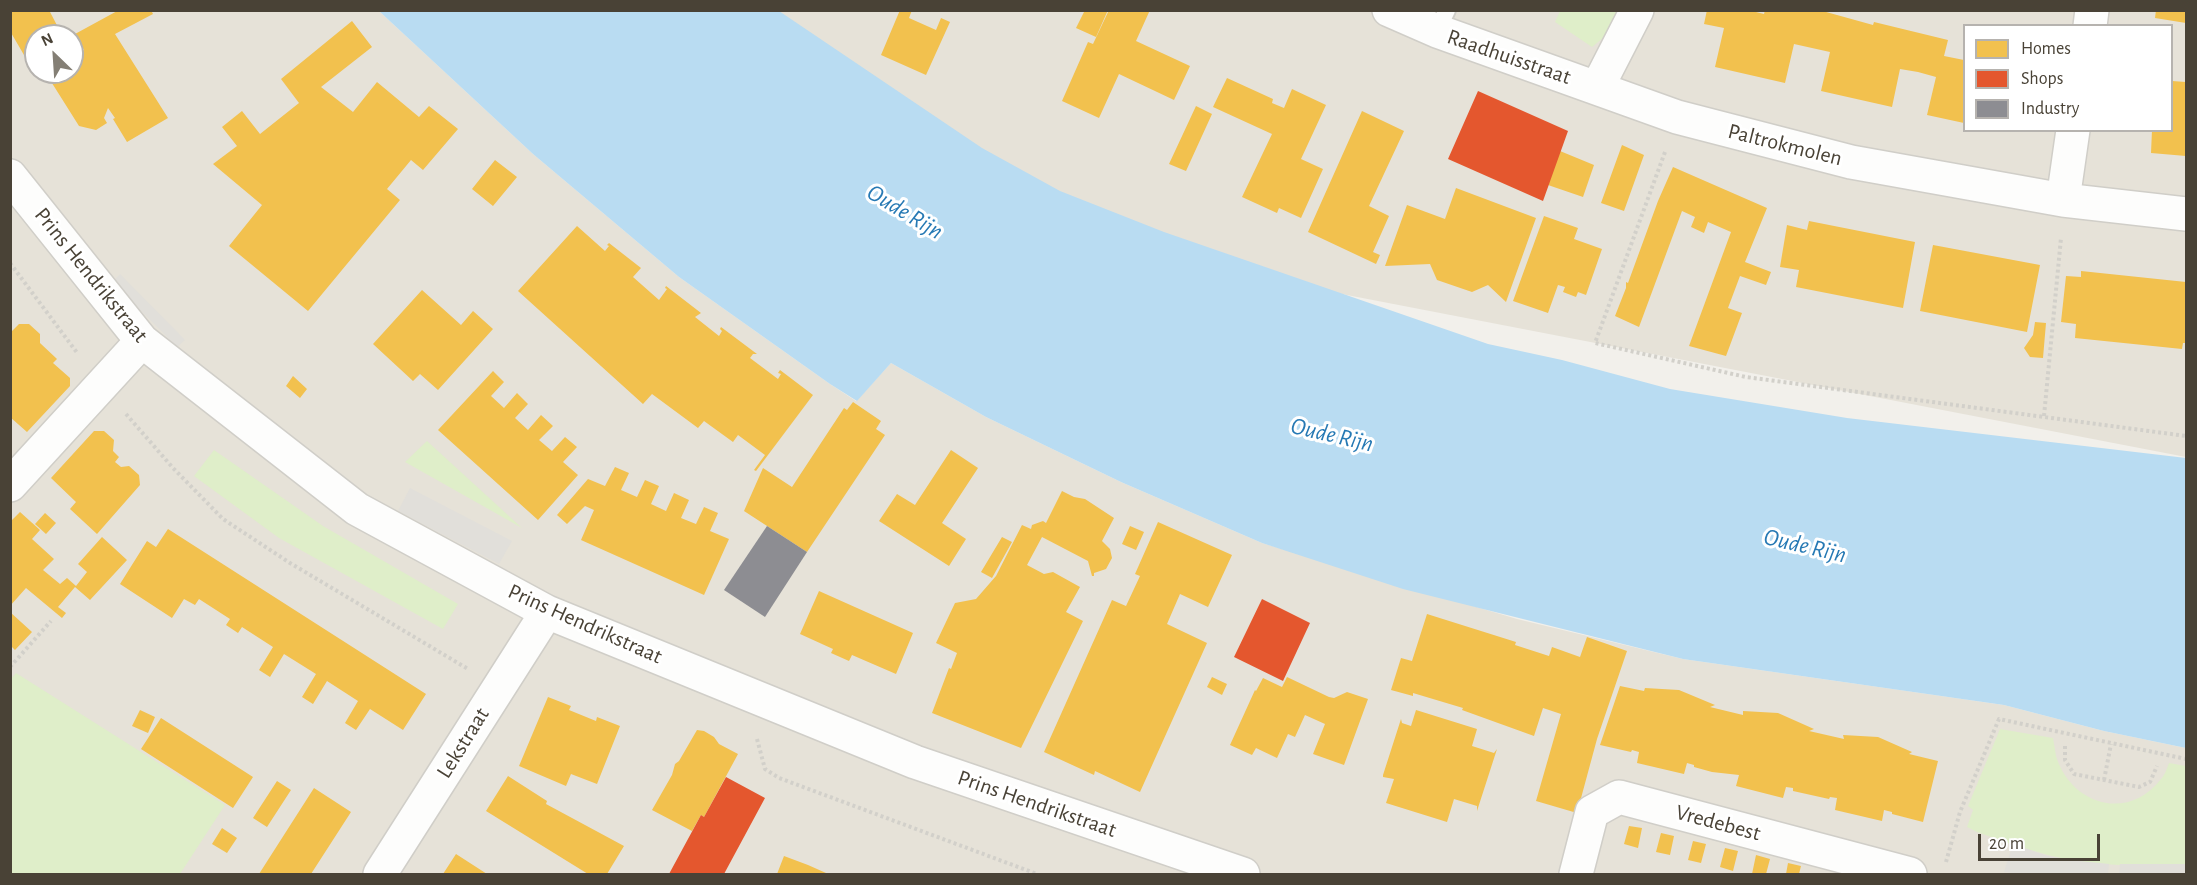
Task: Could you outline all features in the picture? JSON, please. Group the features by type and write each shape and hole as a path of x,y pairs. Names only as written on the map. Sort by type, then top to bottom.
{"street":[{"name":"Raadhuisstraat","path":"1389,10 1442,21 1597,88"},
{"path":"1597,88 1637,10"},
{"name":"Paltrokmolen","path":"1597,88 1677,117 1851,162 2063,200 2187,214"},
{"path":"2063,200 2073,132"},
{"name":"Prins Hendrikstraat","path":"10,176 142,341 357,509 547,612 915,762 1243,874"},
{"path":"10,485 142,341"},
{"name":"Lekstraat","path":"380,874 547,612"},
{"name":"Vredebest","path":"1576,874 1592,812 1619,797 1910,874"}],"path":[{"path":"1677,117 1595,343 1746,377 2187,436"},
{"path":"2044,417 2063,200"},
{"path":"10,263 102,386 173,468 223,519 290,563 499,687"},
{"path":"10,667 51,621"},
{"path":"744,692 765,769 779,778 1037,874"},
{"path":"1946,864 1960,812 1999,719 2187,759"},
{"path":"2104,780 2111,744"},
{"path":"2064,746 2065,760 2074,774 2139,787 2150,782 2157,766"}],"shaded area":[{"path":"10,11 379,11 533,154 679,277 856,401 891,363 986,417 1121,482 1262,543 1517,619 1683,659 2004,705 2104,731 2186,748 2186,874 11,874"},
{"path":"759,11 2186,11 2186,457 1264,279 1024,184"},
{"path":"120,274 185,340 177,347 112,282"},
{"path":"410,488 512,541 499,564 398,511"},
{"path":"2013,844 2048,856 2109,864 2108,874 2004,872"},
{"path":"2120,864 2186,864 2186,874 2119,874"}],"green space":[{"path":"1560,11 1624,11 1614,29 1592,47 1555,22"},
{"path":"427,441 522,528 405,462"},
{"path":"214,450 323,526 458,604 443,629 279,538 194,476"},
{"path":"16,673 225,805 180,874 11,874 10,680"},
{"path":"2000,729 2053,738 2056,756 2063,773 2087,796 2102,802 2117,804 2133,800 2148,792 2161,779 2169,763 2186,766 2186,864 2117,865 2064,859 2039,853 1967,827 1973,810 1968,806"}],"water":[{"name":"Oude Rijn","path":"379,11 779,11 982,148 1060,191 1164,232 1488,344 1562,360 1670,389 1847,418 2186,458 2186,748 2104,731 2004,705 1683,659 1403,589 1262,543 1121,482 986,417 891,363 857,401 679,277 533,154"}],"building: Homes":[{"path":"10,10 49,10 56,24 24,24 24,55 10,31"},
{"path":"119,10 151,10 153,14 115,34 168,118 127,142 108,108 104,118 107,123 96,130 79,126 53,84 84,84 84,29"},
{"path":"900,10 912,10 909,18 936,30 941,18 950,22 926,75 881,55"},
{"path":"1085,10 1108,10 1096,37 1076,28"},
{"path":"1109,10 1150,10 1136,41 1190,66 1174,100 1119,74 1099,118 1062,101 1088,42 1093,44"},
{"path":"1707,10 1748,10 1764,14 1765,10 1819,10 1873,25 1874,22 1948,40 1944,56 1963,60 1963,123 1927,115 1936,77 1918,72 1900,69 1892,107 1821,91 1830,52 1794,44 1785,83 1715,67 1724,28 1704,24"},
{"path":"2156,10 2186,10 2186,23 2155,18"},
{"path":"352,21 372,47 321,87 353,112 377,82 419,117 429,106 458,129 423,170 411,160 387,189 400,200 308,311 229,246 262,205 213,164 237,146 222,127 242,111 260,134 299,103 281,79"},
{"path":"1227,78 1273,99 1272,103 1284,108 1292,89 1326,105 1301,159 1323,169 1301,218 1279,208 1277,213 1242,197 1272,134 1213,107"},
{"path":"2173,81 2186,82 2186,156 2151,153 2152,132 2173,132"},
{"path":"1196,106 1212,114 1186,171 1169,164"},
{"path":"1362,111 1404,131 1369,206 1389,216 1373,252 1380,255 1376,264 1308,232"},
{"path":"1622,145 1644,155 1624,211 1601,203"},
{"path":"1560,151 1594,165 1583,197 1548,185"},
{"path":"495,160 517,177 493,206 472,189"},
{"path":"1673,167 1767,208 1745,262 1771,272 1766,285 1740,276 1728,308 1742,313 1726,356 1689,346 1731,232 1708,222 1704,233 1691,227 1695,217 1682,211 1639,327 1615,316 1626,288 1626,282 1628,283"},
{"path":"1456,188 1536,218 1506,302 1488,285 1472,292 1437,280 1430,264 1385,266 1407,205 1445,219"},
{"path":"1544,216 1578,228 1574,239 1602,249 1586,295 1578,292 1576,297 1563,292 1565,287 1558,285 1548,313 1513,301"},
{"path":"1809,221 1915,242 1903,308 1796,287 1799,270 1780,267 1787,225 1807,230"},
{"path":"577,226 605,251 609,243 641,268 633,277 659,300 667,289 666,286 701,313 695,317 719,336 722,331 721,327 757,354 753,354 750,358 778,379 781,374 778,373 780,370 813,395 756,471 754,470 765,455 738,435 733,442 704,421 698,428 652,394 643,404 518,291"},
{"path":"1933,245 2040,265 2027,332 1920,311"},
{"path":"2081,271 2186,282 2186,343 2183,343 2182,349 2075,338 2076,324 2061,322 2066,276 2081,277"},
{"path":"422,290 461,325 473,311 493,329 438,390 420,374 413,381 373,344"},
{"path":"2035,322 2046,323 2043,358 2030,357 2024,348 2033,335"},
{"path":"19,324 29,324 40,334 40,343 57,359 53,363 70,378 70,386 27,432 10,417 10,333"},
{"path":"493,371 504,382 491,396 504,408 517,393 528,404 515,418 528,430 541,415 553,426 539,440 552,451 565,437 577,447 563,462 578,475 538,520 438,430"},
{"path":"293,376 307,389 300,398 286,386"},
{"path":"853,402 881,421 876,429 885,435 807,552 744,511 763,468 792,487 844,408 847,410"},
{"path":"94,431 104,431 114,440 113,451 119,457 115,462 121,467 129,466 139,475 140,485 97,534 70,509 76,502 51,478"},
{"path":"951,450 978,468 942,523 966,539 949,566 879,521 897,494 915,505"},
{"path":"615,467 629,473 621,490 637,497 645,480 659,486 651,504 666,511 674,493 689,500 681,518 696,524 704,507 718,513 710,531 729,539 704,595 581,540 594,510 585,506 567,524 557,515 588,479 605,486"},
{"path":"1062,491 1085,499 1114,518 1102,541 1110,549 1112,558 1106,569 1092,576 1088,561 1042,537 1027,565 1044,574 1053,572 1080,587 1066,612 1083,621 1021,748 932,713 957,653 936,643 955,603 976,599 996,576 1022,525 1031,529 1032,525 1043,521 1046,523"},
{"path":"20,512 40,530 32,539 54,559 43,570 60,584 67,578 76,586 87,572 78,564 102,537 127,560 90,600 75,587 58,607 66,613 62,618 26,588 10,606 10,522"},
{"path":"45,513 56,523 46,534 35,524"},
{"path":"1158,522 1232,555 1208,607 1180,594 1167,624 1207,643 1140,792 1095,771 1094,775 1044,752 1112,600 1126,606 1140,576 1135,574"},
{"path":"1130,526 1144,532 1136,550 1122,544"},
{"path":"168,529 426,694 403,730 370,709 356,730 345,723 358,701 327,681 313,704 302,697 316,674 284,654 270,677 259,670 273,647 242,627 238,633 226,625 230,619 199,599 195,605 184,599 172,618 120,584 147,541 156,547"},
{"path":"1002,537 1012,542 992,578 981,572"},
{"path":"819,591 913,633 896,674 852,655 849,661 831,653 833,649 800,634"},
{"path":"10,612 32,632 15,650 10,645"},
{"path":"1427,614 1516,642 1515,645 1549,656 1552,647 1580,657 1587,637 1627,651 1597,739 1577,813 1536,801 1561,714 1543,708 1534,736 1462,710 1463,708 1413,693 1413,696 1391,690 1401,658 1412,661"},
{"path":"1212,677 1227,684 1222,695 1207,687"},
{"path":"1287,677 1329,697 1334,698 1347,692 1368,699 1344,765 1313,754 1325,724 1305,715 1295,737 1288,734 1277,758 1256,748 1252,755 1230,745 1255,690 1263,678 1282,687"},
{"path":"1620,686 1644,691 1645,688 1679,690 1715,705 1710,707 1743,715 1743,711 1778,713 1814,729 1809,731 1844,739 1843,735 1878,737 1912,752 1909,754 1938,761 1923,822 1884,810 1882,821 1835,810 1837,798 1830,797 1829,799 1793,791 1793,788 1786,787 1783,798 1736,786 1739,775 1712,772 1687,763 1684,774 1637,763 1639,752 1600,745"},
{"path":"548,697 571,706 569,710 596,721 597,717 620,726 597,784 571,774 566,786 519,766"},
{"path":"140,710 155,717 148,733 132,726"},
{"path":"1416,710 1477,729 1472,746 1494,753 1497,749 1477,811 1477,806 1454,799 1447,822 1386,803 1394,779 1383,777 1383,775 1401,719 1402,723 1411,726"},
{"path":"161,718 253,777 233,808 141,749"},
{"path":"697,730 704,731 714,737 719,744 738,754 704,817 701,815 692,831 652,810 672,775 675,764"},
{"path":"508,776 547,801 546,804 624,846 607,874 588,874 486,811"},
{"path":"277,781 291,790 267,827 253,818"},
{"path":"314,788 351,812 311,874 259,874"},
{"path":"1629,826 1642,828 1638,848 1624,844"},
{"path":"222,828 237,838 227,853 212,844"},
{"path":"1661,833 1674,836 1670,855 1656,852"},
{"path":"1693,841 1706,844 1701,863 1688,860"},
{"path":"1725,848 1738,851 1733,871 1720,867"},
{"path":"456,854 487,874 443,874"},
{"path":"1756,855 1770,859 1766,874 1752,874"},
{"path":"784,856 808,865 826,873 777,874"},
{"path":"1788,863 1801,866 1799,874 1786,874"}],"building: Shops":[{"path":"1478,91 1568,131 1543,201 1448,159"},
{"path":"1262,599 1310,623 1283,681 1234,657"},
{"path":"726,777 765,798 724,874 669,874 701,815 704,817"}],"building: Industry":[{"path":"767,526 807,552 765,617 724,590"}]}
